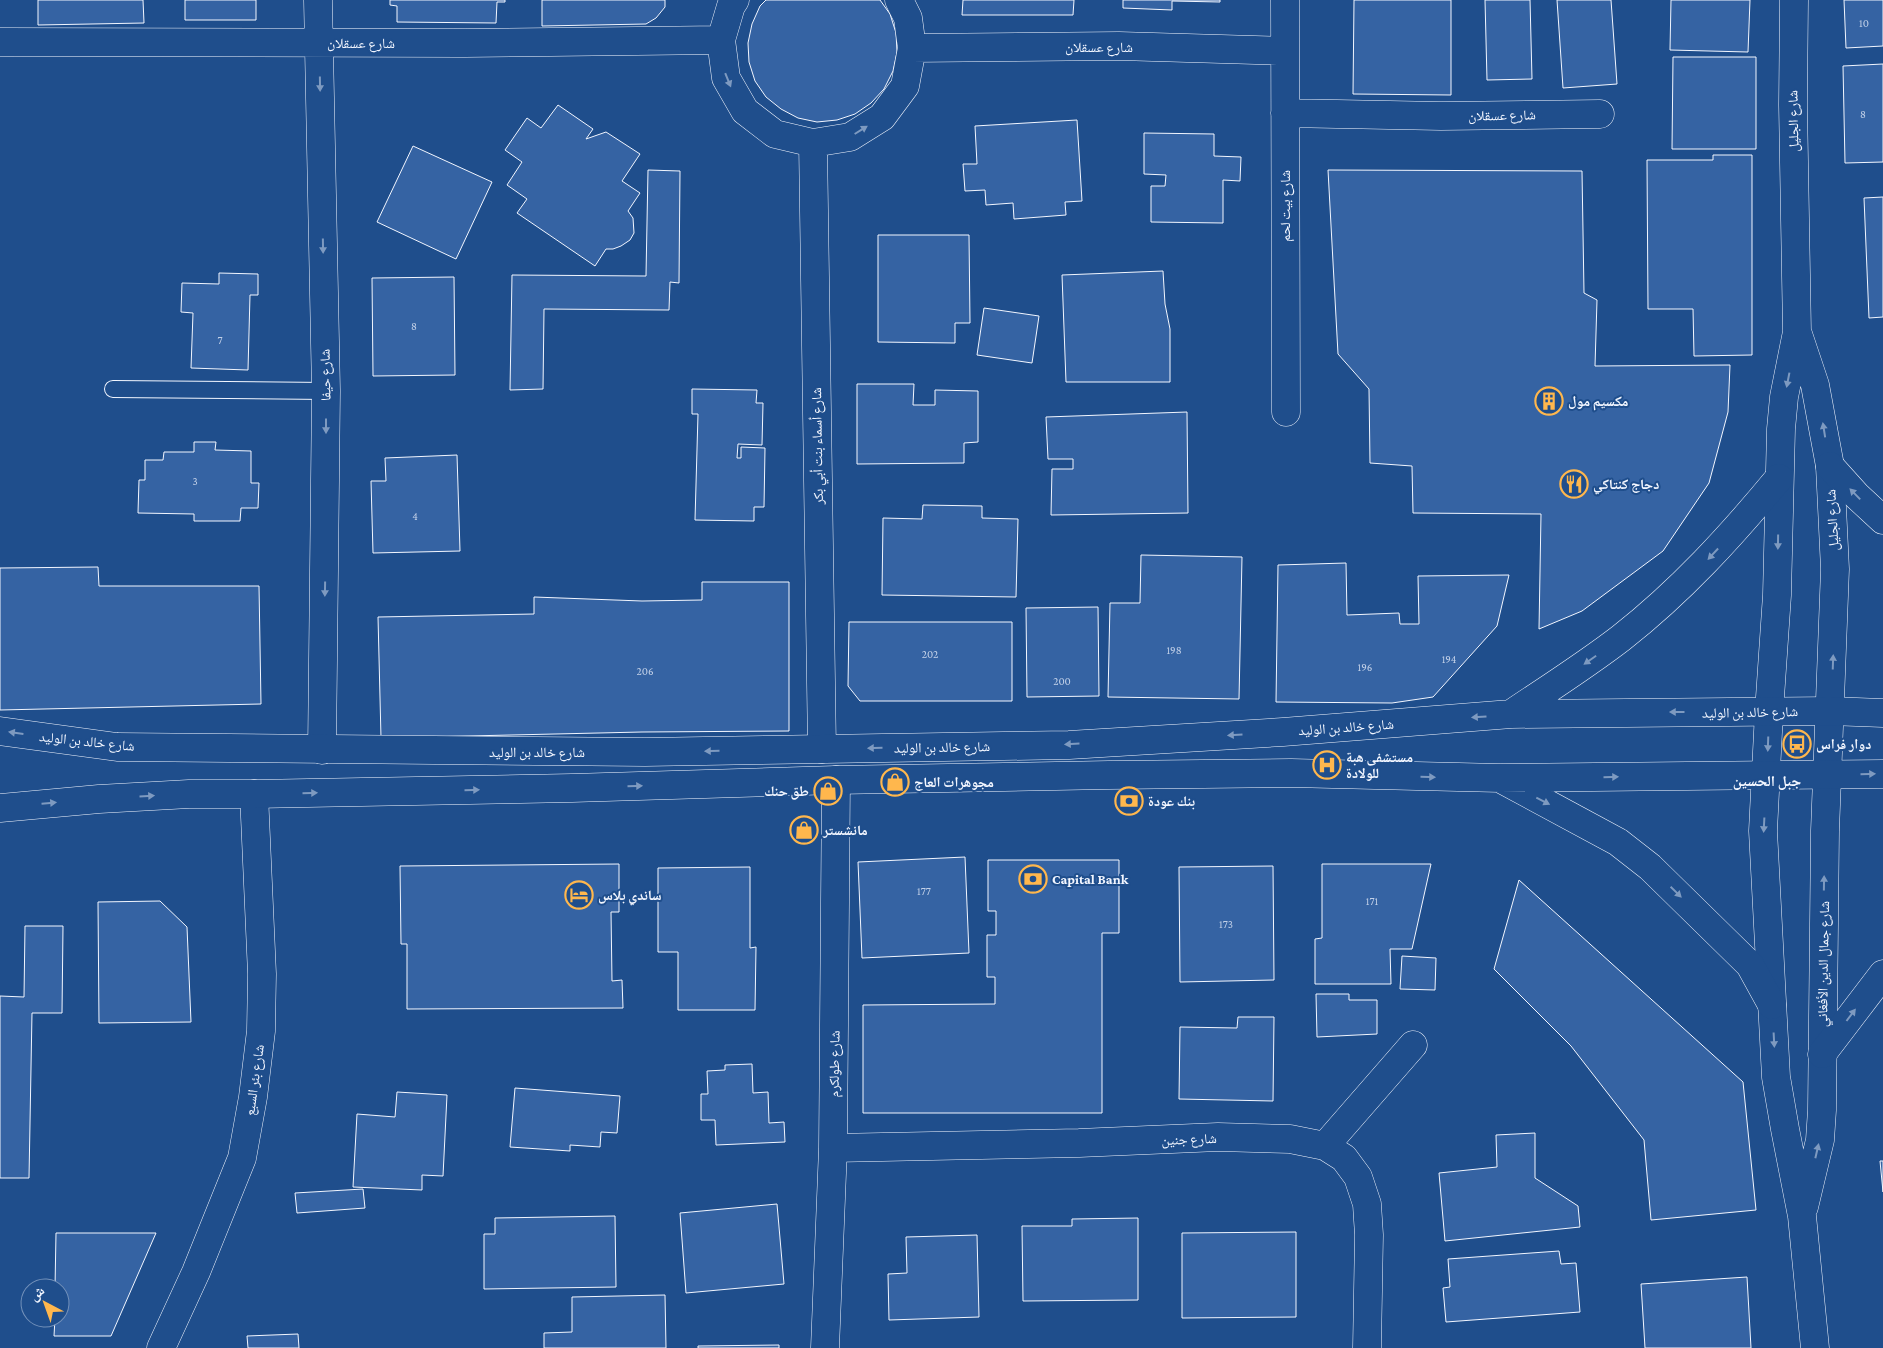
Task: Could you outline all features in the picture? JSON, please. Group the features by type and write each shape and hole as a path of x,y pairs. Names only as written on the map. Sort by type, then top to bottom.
{"street":[{"name":"شارع حيفا","path":"318,0 326,391 322,750"},
{"path":"735,0 731,6 721,40 726,78 745,111 775,134 813,143 850,137 882,117 904,86 912,48 908,18 899,0"},
{"name":"شارع بيت لحم","path":"1285,0 1286,412"},
{"name":"شارع الجليل","path":"1769,712 1777,595 1779,478 1784,397 1797,332 1793,105 1794,0"},
{"name":"شارع عسقلان","path":"0,42 466,44 721,40"},
{"name":"شارع عسقلان","path":"912,48 1119,46 1285,51"},
{"name":"شارع عسقلان","path":"1285,113 1442,116 1600,114"},
{"name":"شارع أسماء بنت أبي بكر","path":"813,143 822,749"},
{"name":"شارع الجليل","path":"1797,332 1815,385 1830,466 1835,569 1830,711"},
{"path":"1830,466 1857,496 1883,520"},
{"path":"1511,714 1620,639 1684,584 1746,518 1779,478"},
{"name":"شارع خالد بن الوليد","path":"0,731 117,747 645,752 1069,745 1283,732 1511,714 1830,711 1883,713"},
{"name":"شارع جمال الدين الأفغاني","path":"1802,1216 1820,1140 1823,1077 1825,830 1830,711"},
{"name":"شارع جمال الدين الأفغاني","path":"1769,712 1763,831 1776,1077 1802,1216 1815,1348"},
{"path":"0,808 99,799 189,794 572,788 836,780 1291,773 1500,778 1883,774"},
{"path":"1500,778 1598,830 1618,842 1650,867 1750,965 1772,1005"},
{"name":"شارع طولكرم","path":"825,1348 833,1148 836,780"},
{"name":"شارع بئر السبع","path":"161,1348 204,1253 242,1158 253,1097 261,1031 262,974 254,794"},
{"path":"1822,1054 1883,974"},
{"path":"1325,1146 1413,1045"},
{"name":"شارع جنين","path":"833,1148 1078,1143 1218,1137 1290,1139 1325,1146 1344,1158 1358,1177 1367,1204 1369,1235 1367,1348"}],"lane":[{"path":"113,389 326,391"}],"building":[{"path":"38,0 143,0 144,23 38,25"},
{"path":"185,0 256,0 256,20 185,20"},
{"path":"390,0 505,0 505,2 497,2 496,23 397,22 397,6 390,5"},
{"path":"542,0 665,0 665,7 656,18 646,24 542,26"},
{"path":"766,0 880,0 890,14 896,33 897,52 893,71 884,89 871,103 855,114 837,120 817,122 798,118 781,109 766,97 755,81 749,62 748,43 752,24 760,6"},
{"path":"963,0 1074,0 1073,15 962,15"},
{"path":"1123,0 1220,0 1220,2 1172,1 1172,10 1123,8"},
{"path":"1354,0 1451,0 1451,95 1353,94"},
{"path":"1485,0 1530,0 1532,79 1487,80"},
{"path":"1557,0 1611,0 1617,84 1563,88"},
{"path":"1671,0 1750,0 1748,52 1670,50"},
{"path":"1844,0 1883,0 1883,46 1846,48"},
{"path":"1673,57 1756,57 1756,149 1672,149"},
{"path":"1883,64 1883,162 1845,163 1843,66"},
{"path":"558,105 593,129 586,139 606,132 640,154 622,181 640,193 628,211 633,218 634,233 630,240 621,246 606,249 595,266 517,213 527,199 507,185 522,162 505,150 527,118 541,128"},
{"path":"1077,120 1082,201 1065,202 1066,215 1014,219 1013,203 986,205 985,190 965,191 963,164 977,164 975,126"},
{"path":"1144,133 1214,134 1214,156 1241,157 1240,181 1223,180 1223,223 1151,222 1151,186 1165,186 1166,175 1144,174"},
{"path":"413,146 492,182 456,259 377,222"},
{"path":"1713,155 1752,155 1752,355 1694,356 1693,309 1648,309 1647,160 1713,160"},
{"path":"648,170 680,171 679,283 670,282 669,310 544,309 543,389 510,390 512,275 646,276"},
{"name":"مكسيم مول","path":"1328,170 1582,171 1584,293 1597,300 1595,366 1730,365 1728,412 1709,483 1663,551 1582,611 1539,629 1541,514 1413,513 1412,466 1370,463 1369,389 1338,354"},
{"path":"1883,197 1883,317 1869,318 1864,198"},
{"path":"878,235 969,235 970,323 955,323 955,343 878,342"},
{"path":"1163,271 1165,304 1170,329 1170,382 1066,382 1062,275"},
{"path":"219,273 258,274 258,295 250,295 248,370 191,368 193,313 181,312 182,283 219,284"},
{"path":"454,277 455,375 373,376 372,278"},
{"path":"984,308 1039,316 1032,363 977,355"},
{"path":"857,384 914,384 913,405 935,405 935,390 978,391 978,442 964,443 964,463 857,464"},
{"path":"692,389 757,390 756,403 763,403 762,445 738,444 737,458 741,458 741,447 765,448 764,507 754,507 754,521 695,520 698,414 692,414"},
{"path":"1187,412 1188,513 1051,515 1052,469 1073,469 1073,459 1048,459 1046,417"},
{"path":"194,442 216,442 215,450 251,451 251,483 259,483 258,508 241,508 240,521 194,521 194,514 138,513 139,480 145,480 145,460 163,460 164,452 194,452"},
{"path":"457,455 460,551 373,553 371,481 386,481 385,458"},
{"path":"923,505 982,506 982,518 1018,519 1016,597 882,595 883,518 922,519"},
{"path":"1141,555 1242,557 1239,699 1108,697 1110,603 1140,603"},
{"path":"1346,563 1347,615 1399,613 1400,624 1419,624 1418,576 1509,575 1497,626 1433,697 1392,703 1276,702 1278,565"},
{"path":"98,567 99,586 259,586 261,704 0,710 0,568"},
{"path":"702,582 789,582 789,731 642,732 381,738 378,617 534,614 534,597 642,601 702,600"},
{"path":"1098,607 1099,696 1027,697 1026,608"},
{"path":"849,622 1012,622 1012,701 860,701 848,686"},
{"path":"965,857 969,953 862,958 858,862"},
{"path":"988,860 1119,860 1119,933 1102,933 1102,1113 863,1113 863,1005 995,1004 995,977 987,977 987,935 996,935 996,911 988,911"},
{"path":"619,864 619,912 611,912 612,981 622,980 623,1008 407,1009 407,944 401,944 400,866"},
{"path":"1322,864 1431,864 1412,949 1390,949 1391,984 1315,984 1315,939 1322,938"},
{"path":"1273,866 1274,980 1180,982 1179,867"},
{"path":"750,867 750,948 756,947 755,1010 678,1010 678,952 658,952 658,868"},
{"path":"1519,880 1743,1082 1756,1210 1651,1220 1644,1140 1571,1046 1494,969"},
{"path":"160,901 187,927 191,1022 99,1023 98,902"},
{"path":"25,926 63,926 62,1013 32,1013 29,1178 0,1178 0,996 24,997"},
{"path":"1402,956 1436,958 1435,990 1400,989"},
{"path":"1316,994 1349,994 1349,1000 1377,1000 1377,1034 1317,1037"},
{"path":"1238,1017 1274,1017 1273,1101 1179,1099 1180,1027 1237,1028"},
{"path":"752,1064 753,1093 768,1092 769,1123 784,1122 785,1142 716,1145 715,1120 701,1120 701,1094 708,1094 707,1071 725,1070 725,1065"},
{"path":"515,1088 620,1096 617,1133 601,1132 600,1147 570,1145 570,1151 510,1147"},
{"path":"397,1092 447,1095 443,1176 422,1175 422,1190 353,1187 357,1114 395,1117"},
{"path":"1535,1133 1535,1178 1578,1206 1580,1227 1445,1241 1439,1173 1497,1167 1496,1135"},
{"path":"1880,1161 1883,1161 1883,1192"},
{"path":"363,1189 365,1208 297,1213 295,1193"},
{"path":"777,1204 784,1284 686,1293 680,1213"},
{"path":"615,1216 616,1287 484,1289 484,1234 495,1234 495,1218"},
{"path":"1138,1218 1138,1300 1023,1301 1022,1226 1072,1226 1072,1219"},
{"path":"1296,1232 1296,1317 1182,1318 1182,1233"},
{"path":"56,1233 156,1233 111,1336 54,1336 54,1328 70,1328 70,1278 55,1278"},
{"path":"977,1235 979,1317 889,1320 888,1274 907,1273 906,1237"},
{"path":"1559,1251 1561,1264 1576,1263 1580,1312 1446,1322 1443,1288 1450,1287 1448,1259"},
{"path":"1747,1277 1751,1348 1645,1348 1641,1284"},
{"path":"665,1295 666,1348 544,1348 544,1333 572,1332 572,1297"},
{"path":"298,1334 299,1348 248,1348 247,1336"},
{"path":"779,1345 779,1348 698,1348 698,1346"}],"place":[{"name":"مكسيم مول","path":"1549,401"},
{"name":"دجاج كنتاكي","path":"1574,484"},
{"name":"دوار فراس","path":"1797,744"},
{"name":"مستشفى هبة للولادة","path":"1327,765"},
{"name":"مجوهرات العاج","path":"895,782"},
{"name":"طق حنك","path":"828,791"},
{"name":"بنك عودة","path":"1129,801"},
{"name":"مانشستر","path":"804,830"},
{"name":"Capital Bank","path":"1033,879"},
{"name":"ساندي بلاس","path":"579,895"}],"district":[{"name":"جبل الحسين","path":"1767,781"}]}
